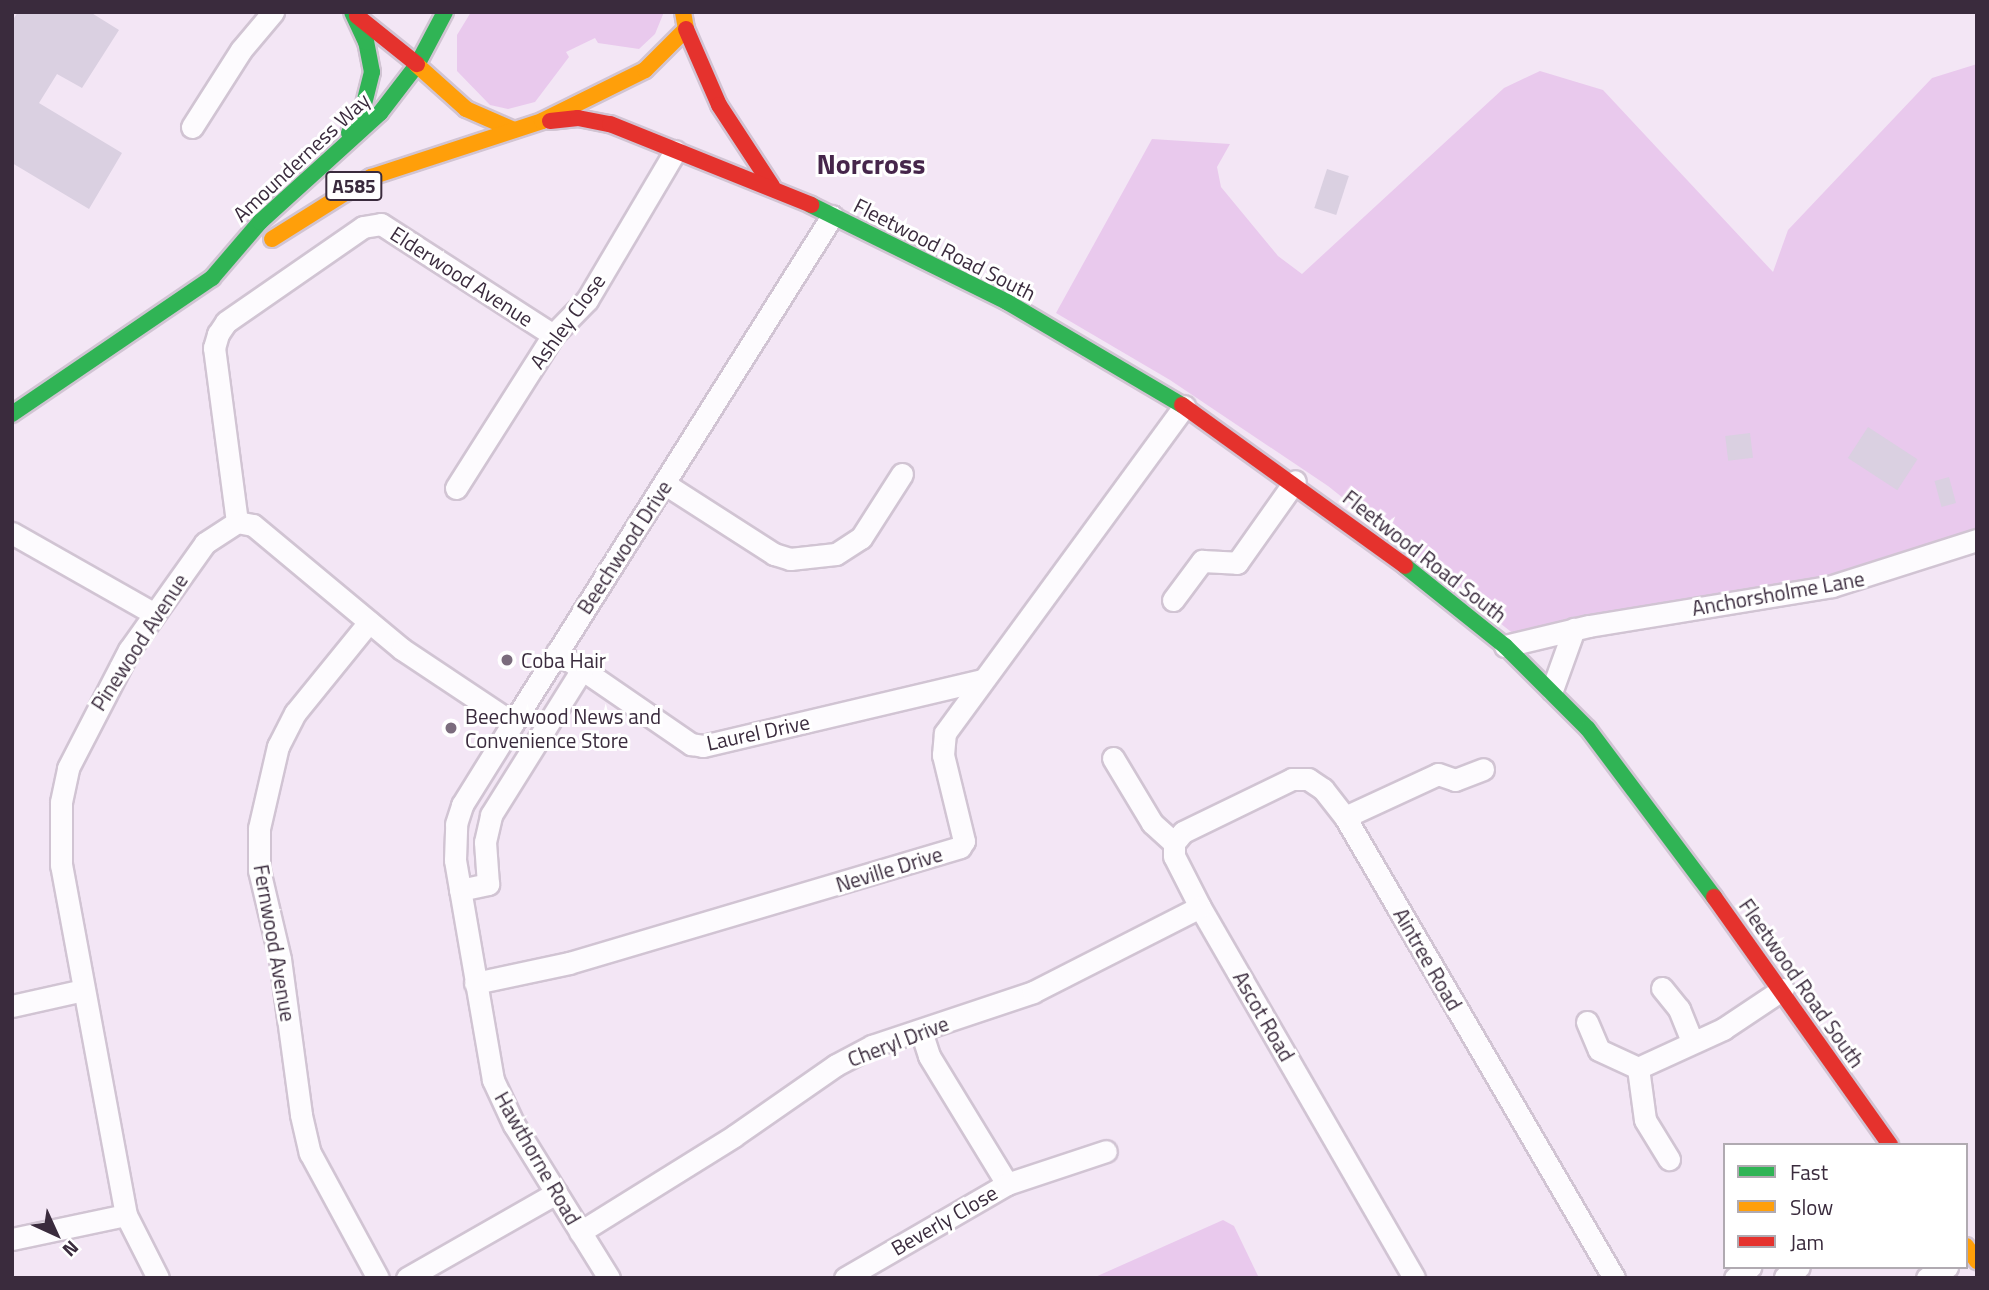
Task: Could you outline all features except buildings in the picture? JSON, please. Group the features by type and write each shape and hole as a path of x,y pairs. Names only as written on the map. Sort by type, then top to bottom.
{"main road":[{"path":"353,12 466,109 514,130"},
{"path":"334,158 363,108 372,78 369,50 353,12"},
{"name":"A585","path":"417,65 445,12"},
{"name":"A585","path":"514,130 542,121 645,70 685,23 701,12"},
{"path":"685,23 719,105 772,186"},
{"name":"Amounderness Way","path":"212,278 260,222 334,158 380,113 417,65"},
{"name":"Fleetwood Road South","path":"542,121 578,118 611,124 727,174 772,186 1007,302 1184,406 1295,481 1505,646 1552,690 1642,796 1783,989 1889,1143"},
{"name":"Amounderness Way","path":"12,414 212,278 370,177 514,130"}],"street":[{"path":"192,127 258,26 273,12"},
{"name":"Ashley Close","path":"456,488 553,335 587,300 675,151"},
{"name":"Beechwood Drive","path":"470,949 454,841 462,805 832,216"},
{"name":"Elderwood Avenue","path":"237,522 214,348 218,334 226,322 363,227 381,224 553,335"},
{"name":"Neville Drive","path":"475,983 582,959 960,847 964,841 942,744 954,719 1184,406"},
{"path":"665,484 774,554 790,559 835,554 861,538 902,474"},
{"path":"1173,600 1202,561 1237,563 1295,481"},
{"path":"237,522 267,533 369,622 513,723"},
{"name":"Pinewood Avenue","path":"158,1278 126,1214 83,990 61,865 65,779 90,718 153,613 205,543 237,522"},
{"path":"12,533 153,613"},
{"name":"Anchorsholme Lane","path":"1505,646 1574,629 1832,586 1977,540"},
{"name":"Fernwood Avenue","path":"369,622 295,713 278,746 259,828 259,870 280,959 301,1115 310,1153 378,1278"},
{"path":"1552,690 1574,629"},
{"name":"Laurel Drive","path":"557,652 691,744 703,746 982,680"},
{"path":"460,890 488,884 485,842 491,815 583,668"},
{"name":"Ascot Road","path":"1114,758 1153,823 1174,843 1174,856 1200,907 1414,1278"},
{"path":"1345,817 1438,774 1455,780 1483,769"},
{"name":"Aintree Road","path":"1174,843 1183,832 1293,779 1308,779 1323,789 1345,817 1614,1278"},
{"name":"Cheryl Drive","path":"580,1232 734,1136 836,1065 872,1046 1033,992 1200,907"},
{"name":"Hawthorne Road","path":"470,949 488,1062 503,1107 609,1278"},
{"path":"1662,988 1679,1009 1692,1042"},
{"path":"1638,1068 1723,1029 1783,989"},
{"path":"12,1006 83,990"},
{"path":"1587,1021 1599,1050 1638,1068"},
{"name":"Beverly Close","path":"921,1031 929,1056 1007,1184"},
{"path":"1638,1068 1645,1120 1669,1159"},
{"name":"Beverly Close","path":"845,1278 1007,1184 1106,1151"},
{"path":"407,1278 556,1193"},
{"path":"12,1240 126,1214"},
{"path":"1927,1278 1943,1269"}],"shaded area":[{"path":"471,12 664,12 655,34 639,49 598,43 595,38 566,52 569,57 535,102 508,109 490,105 457,71 457,35"},
{"path":"1977,64 1977,540 1869,577 1520,639 1328,486 1170,380 1056,313 1152,139 1230,144 1217,167 1221,187 1278,256 1302,274 1504,88 1540,71 1603,90 1773,272 1788,230 1932,78"},
{"path":"1223,1220 1234,1226 1259,1278 1093,1278"}],"traffic: fast":[{"path":"349,133 363,108 372,72 366,42 352,12"},
{"path":"12,414 212,278 260,222 380,113 417,65 445,12"},
{"path":"811,205 1007,302 1182,405"},
{"path":"1405,566 1505,646 1588,729 1714,897"}],"traffic: slow":[{"path":"272,239 371,177 542,121 645,70 686,29 683,12"},
{"path":"417,65 466,109 514,130"},
{"path":"1968,1249 1977,1261"}],"traffic: jam":[{"path":"357,16 417,64"},
{"path":"686,29 719,105 772,186"},
{"path":"550,121 578,118 610,124 811,205"},
{"path":"1182,405 1405,566"},
{"path":"1714,897 1889,1143"}],"place":[{"name":"Coba Hair","path":"507,660"},
{"name":"Beechwood News and Convenience Store","path":"451,728"}],"district":[{"name":"Norcross","path":"871,164"}]}
